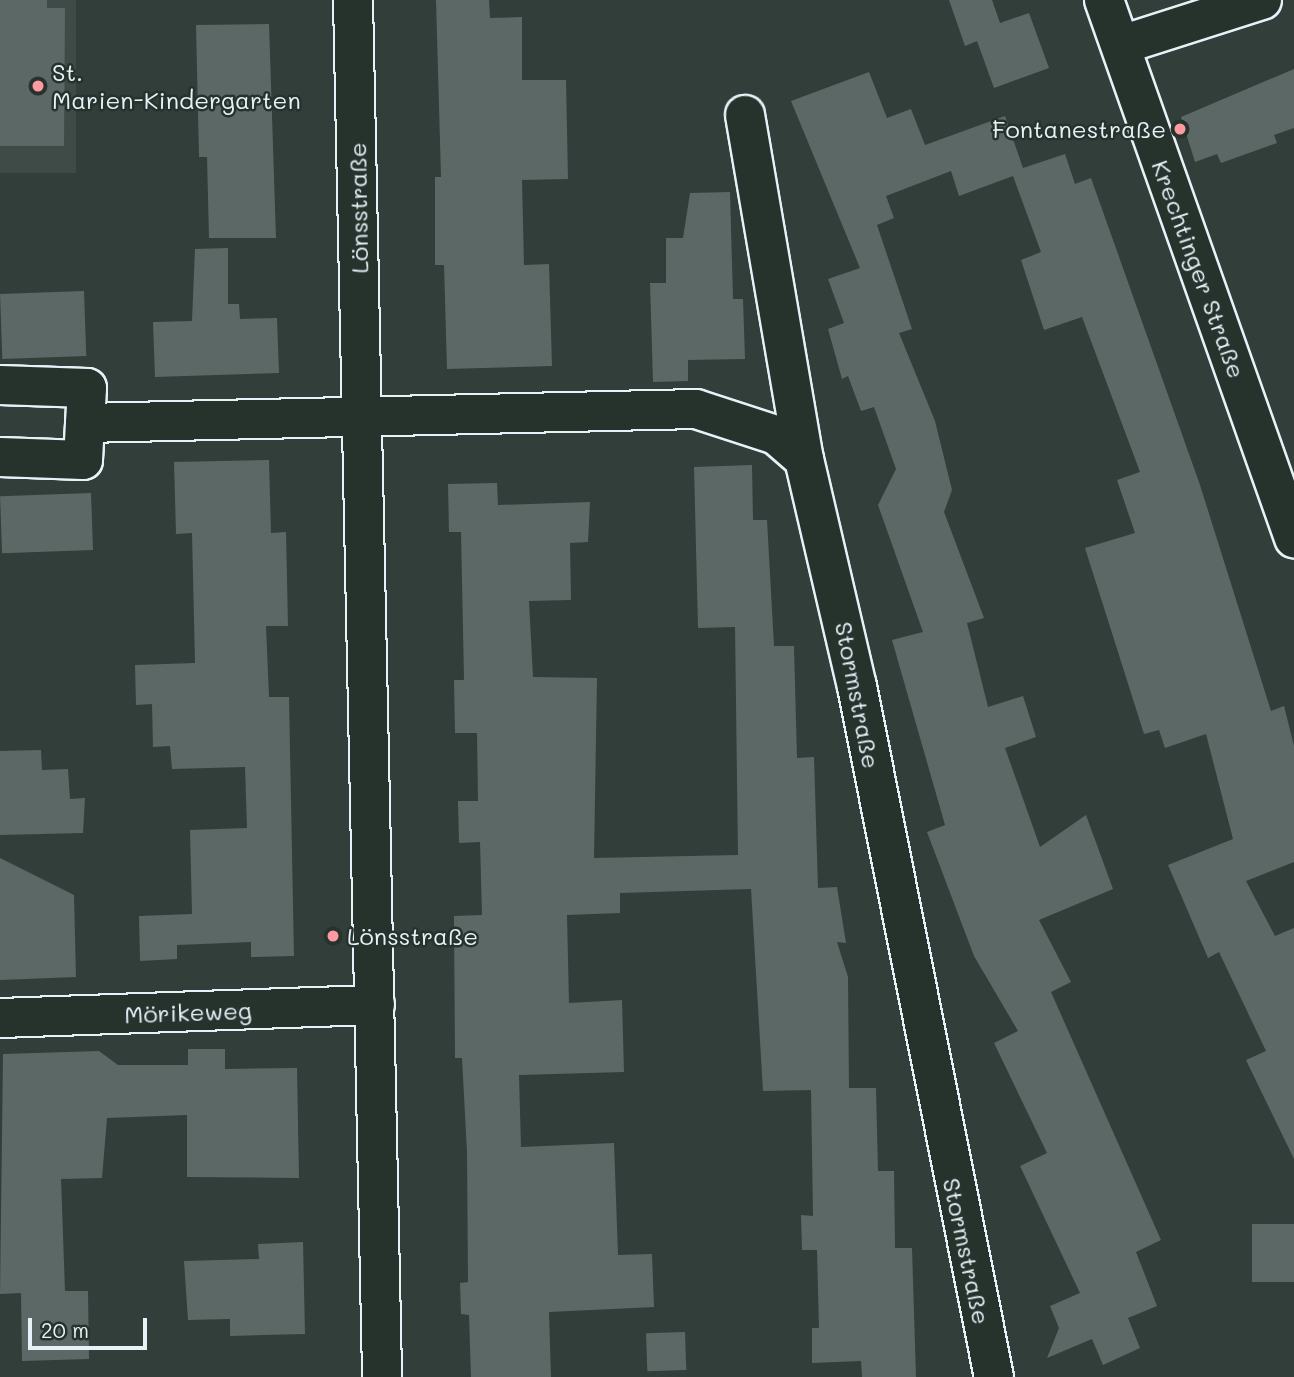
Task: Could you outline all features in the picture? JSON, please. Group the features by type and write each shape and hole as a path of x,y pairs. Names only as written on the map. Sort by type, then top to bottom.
{"street":[{"name":"Lönsstraße","path":"353,0 383,1377"},
{"name":"Krechtinger Straße","path":"1104,0 1294,538"},
{"path":"1121,45 1262,0"},
{"name":"Stormstraße","path":"745,116 804,459 857,686 994,1377"},
{"path":"0,386 87,388 83,460 0,457"},
{"path":"86,423 696,409 776,435 804,459"},
{"name":"Mörikeweg","path":"0,1018 375,1006"}],"shaded area":[{"name":"St. Marien-Kindergarten","path":"0,0 76,0 76,173 0,173"}],"building":[{"name":"St. Marien-Kindergarten","path":"0,0 47,0 47,8 65,8 64,146 0,146"},
{"path":"436,0 489,0 490,18 522,17 522,80 566,80 568,179 522,180 524,265 549,264 552,366 447,369 444,265 435,265 435,177 441,177"},
{"path":"949,0 992,0 1000,23 1029,13 1049,68 994,88 977,41 965,46"},
{"path":"269,24 276,238 209,238 207,157 199,157 196,25"},
{"path":"1294,69 1294,128 1274,135 1277,143 1221,163 1217,154 1195,162 1181,117"},
{"path":"869,72 887,118 911,109 925,145 1005,116 1023,168 1065,154 1075,184 1091,178 1200,485 1271,711 1284,706 1294,746 1294,862 1246,881 1275,936 1294,928 1294,1159 1246,1060 1266,1051 1219,952 1208,958 1168,865 1233,839 1206,734 1165,748 1159,730 1144,734 1085,548 1135,533 1117,480 1140,472 1082,317 1044,330 1021,260 1041,252 1013,176 959,196 951,171 886,196 894,218 877,225 912,329 899,333 935,421 952,490 944,512 984,618 967,623 988,707 1023,696 1036,737 1005,748 1040,847 1086,815 1113,889 1039,920 1071,982 1051,992 1161,1240 1136,1252 1157,1306 1128,1318 1140,1348 1103,1365 1092,1339 1047,1358 1059,1328 1050,1306 1080,1293 1020,1166 1047,1153 994,1043 1018,1031 974,956 927,832 945,825 892,640 923,632 878,505 896,469 874,407 861,411 848,376 842,379 828,329 844,323 828,279 860,268 791,101"},
{"path":"730,192 733,299 743,299 745,359 688,360 688,381 653,382 650,283 666,283 666,238 683,238 690,193"},
{"path":"228,248 228,304 239,304 240,319 277,318 279,373 155,377 153,322 192,321 195,249"},
{"path":"84,291 86,356 2,359 0,294"},
{"path":"269,460 271,533 286,532 288,626 266,626 269,697 289,697 294,956 251,957 251,942 177,945 177,959 140,961 139,916 192,914 190,830 247,828 245,767 172,769 170,746 153,747 152,704 136,705 135,665 195,663 192,533 176,534 174,462"},
{"path":"752,465 753,520 767,520 774,646 794,646 797,758 814,757 818,888 837,887 846,943 837,942 848,977 849,1088 876,1088 878,1171 894,1171 895,1248 912,1248 916,1377 862,1377 861,1361 812,1363 812,1328 819,1328 817,1250 802,1250 801,1215 813,1216 811,1090 763,1091 751,889 620,893 620,913 567,915 569,1003 622,1000 624,1072 519,1075 521,1147 614,1143 618,1255 652,1254 654,1307 549,1312 551,1377 471,1377 469,1315 461,1314 460,1283 468,1282 467,1152 462,1058 455,1058 454,916 482,915 480,842 459,843 458,801 478,801 477,733 455,733 454,680 464,680 461,532 449,532 448,484 497,483 498,505 590,502 588,542 570,543 571,600 529,601 533,677 597,678 594,858 738,855 735,627 698,628 694,467"},
{"path":"91,493 93,550 2,553 0,496"},
{"path":"41,750 42,770 68,769 70,799 85,798 83,833 0,835 0,751"},
{"path":"0,858 74,895 76,977 0,980"},
{"path":"188,1049 225,1049 225,1069 297,1068 299,1178 187,1177 187,1115 107,1118 102,1178 61,1179 65,1291 88,1291 89,1359 22,1361 21,1293 0,1294 3,1054 99,1051 118,1065 188,1065"},
{"path":"1252,1224 1294,1224 1294,1282 1252,1282"},
{"path":"303,1242 305,1334 230,1336 230,1319 188,1320 184,1261 259,1259 258,1244"},
{"path":"685,1332 686,1370 647,1371 646,1333"}],"place":[{"name":"St. Marien-Kindergarten","path":"38,86"},
{"name":"Fontanestraße","path":"1180,129"},
{"name":"Lönsstraße","path":"333,936"}]}
